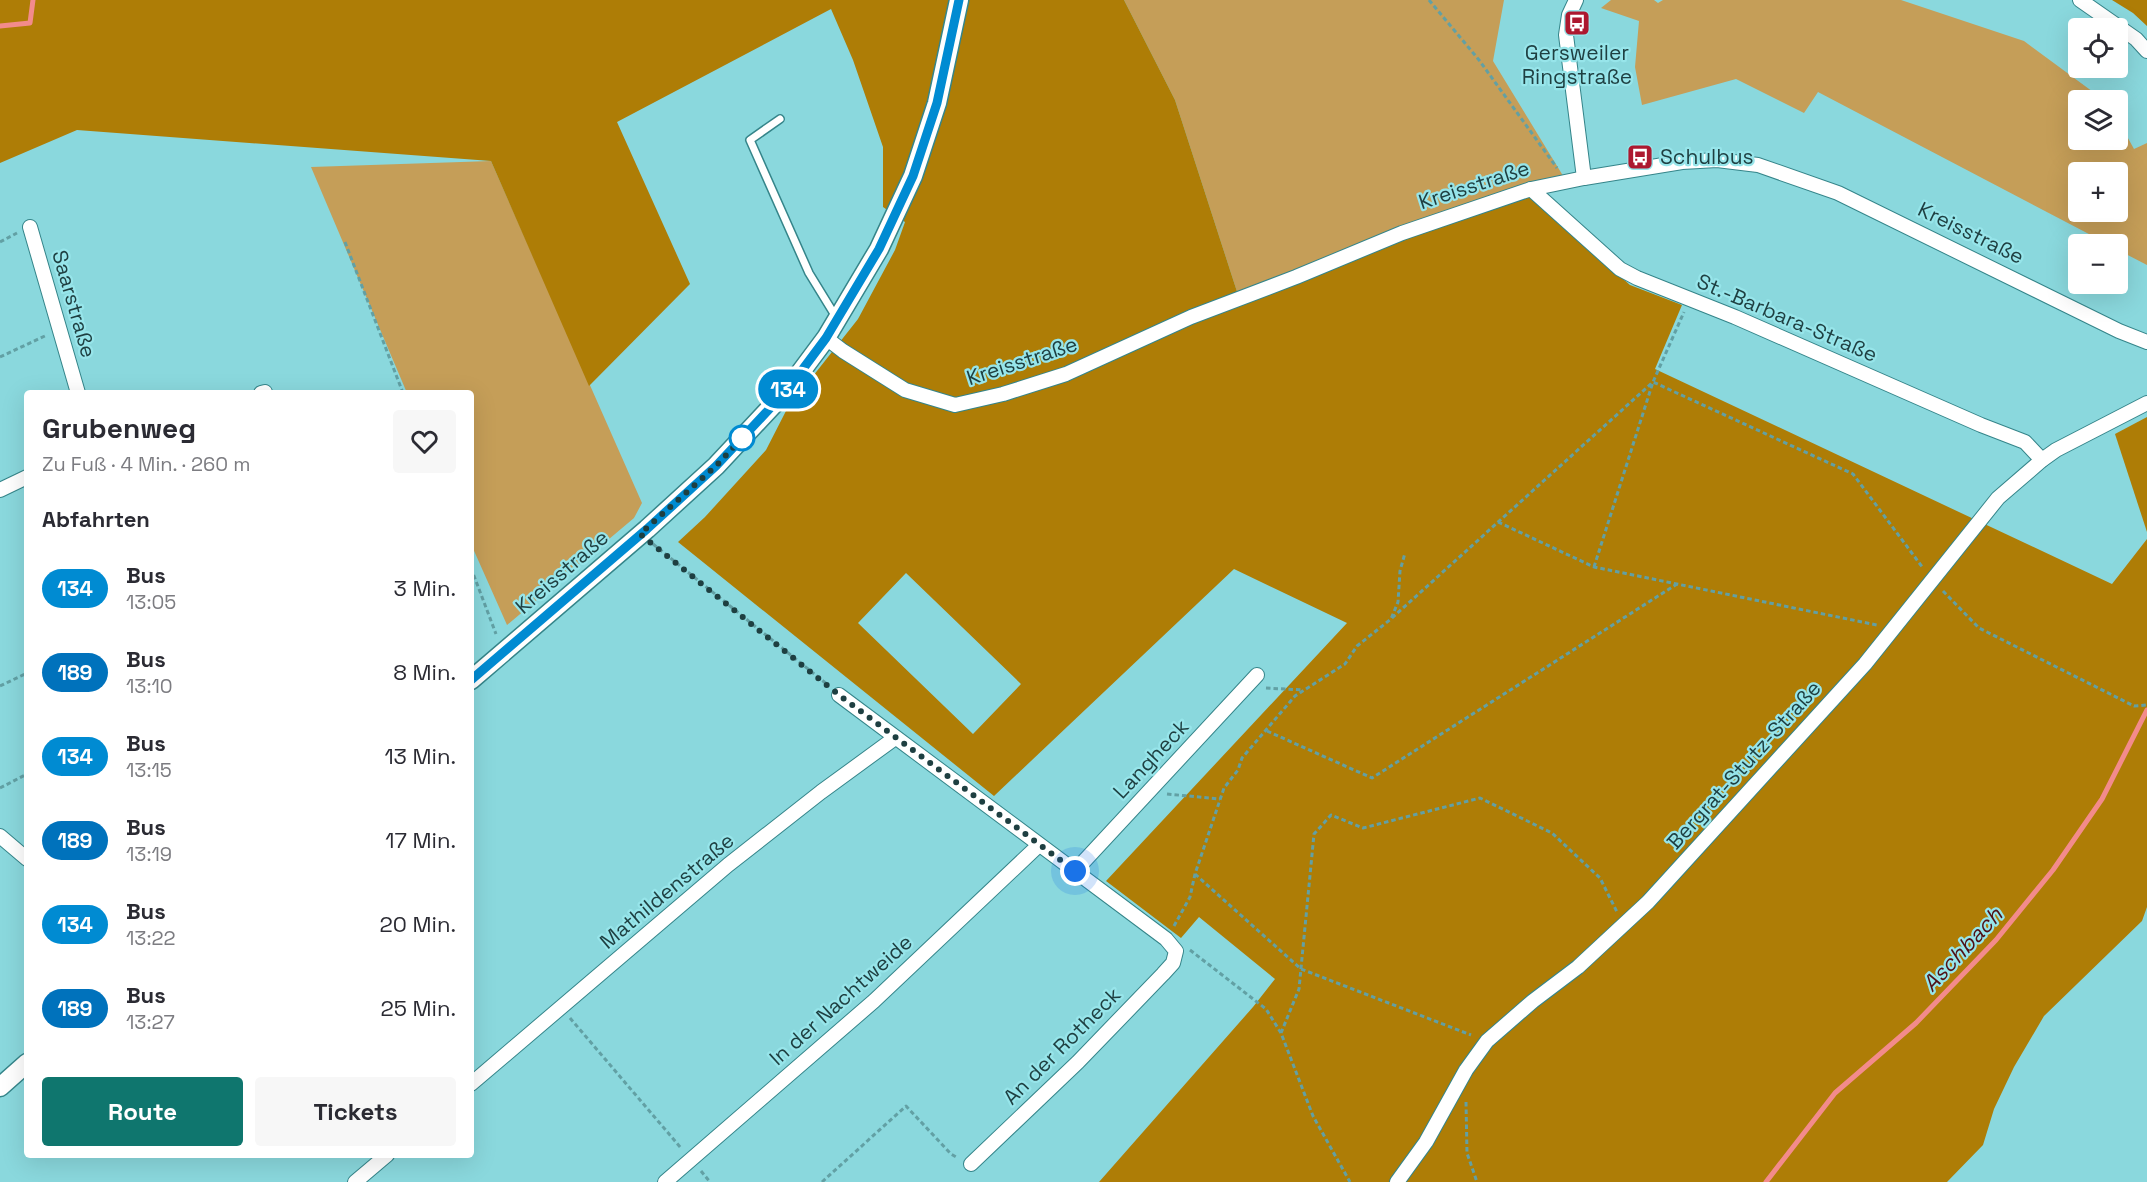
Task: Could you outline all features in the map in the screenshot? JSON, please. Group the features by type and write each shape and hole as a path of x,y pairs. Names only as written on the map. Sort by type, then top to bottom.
{"street":[{"name":"Kreisstraße","path":"474,677 716,466 788,389 826,338 879,249 913,176 937,103 958,0"},
{"path":"1576,0 1569,15 1566,34 1584,178"},
{"path":"2080,0 2136,39 2147,51"},
{"name":"Kreisstraße","path":"826,338 905,390 955,405 1004,394 1066,374 1191,317 1296,277 1402,232 1531,189 1682,162 1717,160 1758,165 1838,193 2119,331 2147,342"},
{"name":"St.-Barbara-Straße","path":"1531,189 1620,269 1745,321 1981,425 2025,441 2042,460"},
{"name":"Saarstraße","path":"30,227 77,390"},
{"name":"Bergrat-Stutz-Straße","path":"1397,1182 1426,1142 1466,1070 1487,1041 1533,1001 1578,967 1648,902 1865,664 1998,498 2042,460 2072,441 2147,403"},
{"path":"0,490 24,478"},
{"name":"Langheck","path":"1075,871 1257,675"},
{"path":"839,695 1166,939 1176,951"},
{"name":"Mathildenstraße","path":"474,1081 728,865 821,792 895,738"},
{"path":"0,836 24,856"},
{"name":"In der Nachtweide","path":"665,1182 874,1001 1039,845"},
{"name":"An der Rotheck","path":"971,1164 1078,1062 1163,974 1173,963 1176,951"},
{"path":"0,1087 24,1066"},
{"path":"355,1182 383,1158"}],"lane":[{"path":"780,119 750,140 809,273 838,320"}],"path":[{"path":"1429,0 1479,60 1567,181"},
{"path":"345,242 402,390"},
{"path":"1594,567 1653,382 1690,300"},
{"path":"0,357 59,329"},
{"path":"1166,939 1190,897 1224,788 1238,770 1242,758 1295,696 1345,664 1357,646 1391,619 1653,382"},
{"path":"1653,382 1853,474 1933,580 1979,628 2134,706 2147,705"},
{"path":"1498,522 1594,567 1894,628"},
{"path":"640,534 839,695"},
{"path":"1391,619 1398,602 1400,571 1405,553"},
{"path":"474,576 503,652"},
{"path":"1267,731 1372,778 1677,584"},
{"path":"0,686 24,674"},
{"path":"1246,687 1303,690"},
{"path":"0,788 24,776"},
{"path":"1150,792 1220,799"},
{"path":"1281,1034 1299,989 1314,834 1331,815 1363,828 1480,798 1552,833 1600,878 1623,925"},
{"path":"1196,874 1301,969 1487,1041"},
{"path":"1176,951 1192,949 1266,1009 1281,1034 1314,1116 1350,1182"},
{"path":"561,1008 710,1182"},
{"path":"1466,1070 1467,1153 1477,1182"},
{"path":"822,1182 906,1106 951,1154 971,1164"},
{"path":"829,1177 834,1182"}],"shaded area":[{"path":"0,0 1124,0 1175,100 1241,304 1402,237 1527,195 1630,285 1682,305 1655,369 2112,584 2147,539 2147,907 2142,921 2044,1016 2014,1067 1994,1109 1983,1145 1947,1182 1099,1182 1275,979 1199,917 1181,938 1106,881 1347,623 1234,569 994,796 678,542 705,517 766,450 787,409 858,319 895,250 905,222 883,207 883,147 853,60 831,9 617,122 690,284 589,386 491,161 77,130 0,163","holes":["906,573 1021,684 973,734 858,623"]},
{"path":"1124,0 1504,0 1493,61 1568,184 1527,195 1241,304 1175,100"},
{"path":"1611,0 1654,0 1658,3 1663,0 1901,0 2024,41 2068,73 2068,78 2074,78 2090,90 2068,90 2068,150 2128,150 2128,138 2134,149 2147,143 2147,265 2128,255 2128,234 2089,234 1818,92 1804,113 1736,79 1642,105 1635,67 1639,21 1601,8"},
{"path":"2112,0 2147,0 2147,26 2133,13"},
{"path":"491,161 642,503 634,518 507,625 474,551 474,390 406,390 311,167"},
{"path":"2147,417 2147,532 2115,434"}],"waterway":[{"path":"0,26 30,23 33,0"},
{"name":"Aschbach","path":"1766,1182 1835,1093 1916,1023 1996,940 2053,870 2102,799 2147,710"}],"bus line":[{"name":"134","path":"474,677 647,529 716,466 788,389 826,338 879,249 913,176 937,103 959,0"}],"place":[{"name":"Gersweiler Ringstraße","path":"1577,23"},
{"name":"Schulbus","path":"1640,157"}],"route":[{"path":"742,438 745,435 716,466 640,534 839,695 1075,871"}]}
